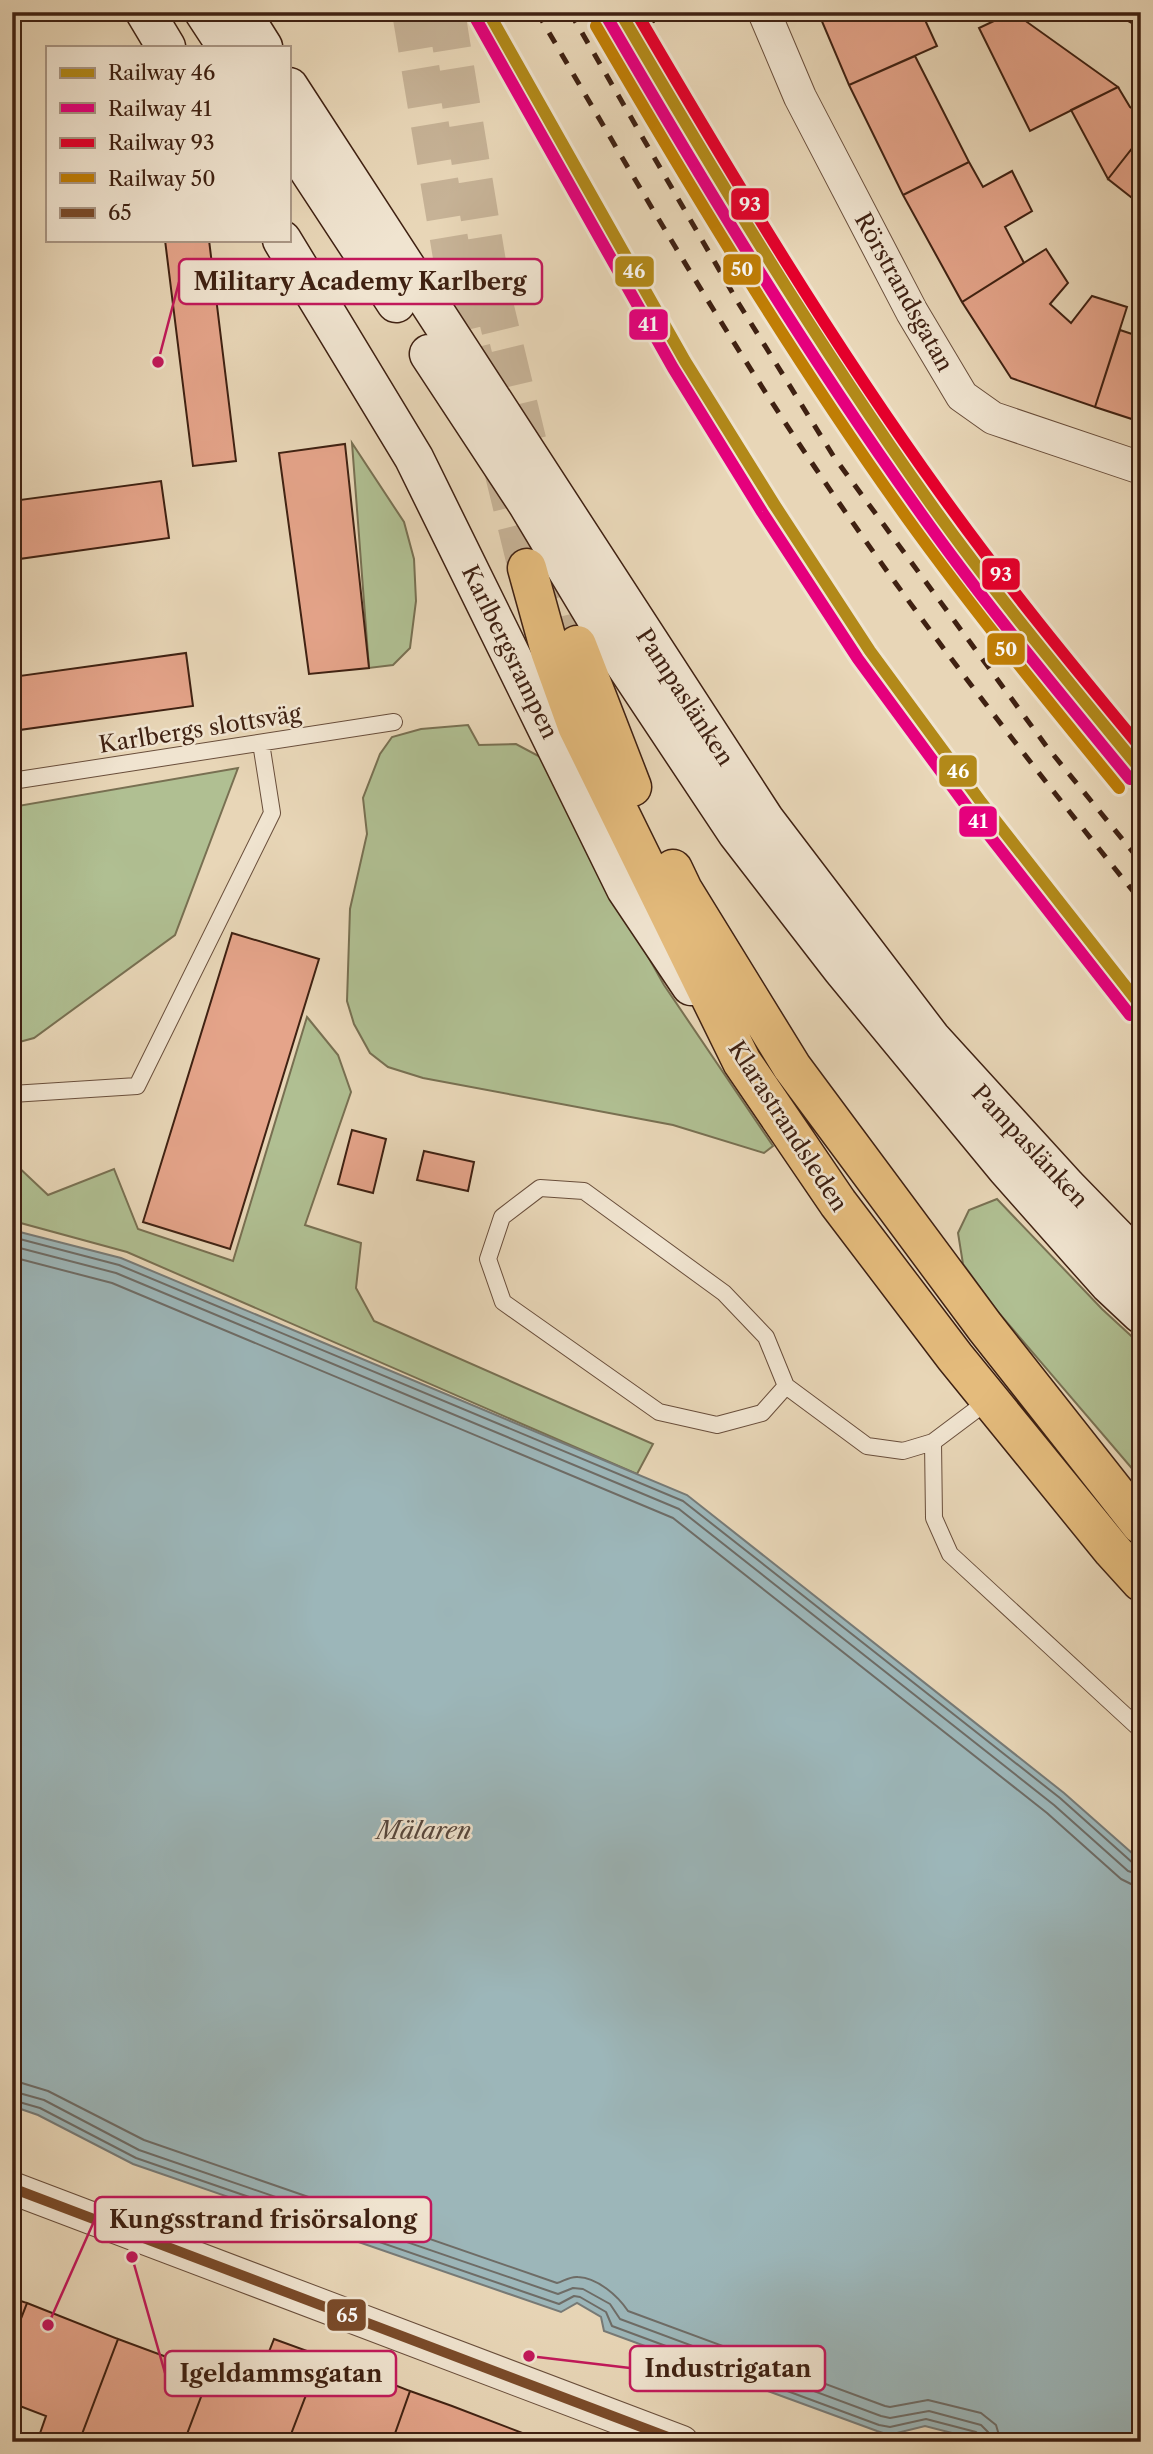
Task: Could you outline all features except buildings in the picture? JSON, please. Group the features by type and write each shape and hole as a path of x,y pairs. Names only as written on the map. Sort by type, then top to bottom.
{"highway":[{"name":"Klarastrandsleden","path":"527,568 550,651 577,726 741,1062 838,1203 989,1400 1141,1582"},
{"name":"Klarastrandsleden","path":"577,645 631,785 684,890 792,1067 993,1337 1141,1525"}],"main road":[{"path":"145,12 165,46"},
{"path":"204,12 226,46"},
{"path":"241,12 262,46"},
{"name":"Pampaslänken","path":"290,89 765,820 931,1038 1067,1187 1141,1263"},
{"name":"Pampaslänken","path":"290,142 527,503 612,645 737,833 842,969 1007,1169 1109,1284 1141,1314"},
{"name":"Karlbergsrampen","path":"283,242 414,458 626,889 741,1062"}],"street":[{"name":"Rörstrandsgatan","path":"764,12 800,97 912,312 962,396 993,418 1141,468"},
{"path":"12,2188 682,2442"}],"lane":[{"name":"Karlbergs slottsväg","path":"12,780 394,722"},
{"path":"12,1094 137,1086 272,813 261,743"},
{"path":"786,1386 762,1413 717,1425 659,1412 503,1302 488,1259 502,1217 540,1188 584,1191 724,1293 766,1337 786,1386 867,1446 903,1451 933,1442 989,1400"},
{"path":"933,1442 934,1518 950,1554 1141,1730"}],"green space":[{"path":"352,443 404,522 414,559 416,601 410,648 393,665 369,668"},
{"path":"468,725 479,745 516,744 546,760 588,850 664,985 773,1146 764,1153 673,1125 423,1078 388,1067 370,1053 354,1024 347,1001 350,909 367,834 363,798 380,754 392,737 421,729"},
{"path":"238,768 175,935 34,1038 12,1044 12,807"},
{"path":"307,1017 338,1055 351,1092 305,1225 361,1243 356,1288 374,1321 653,1444 637,1474 127,1252 17,1222 12,1218 12,1161 48,1195 114,1169 138,1229 233,1261"},
{"path":"997,1199 1102,1309 1141,1345 1141,1479 998,1312 963,1264 958,1233 969,1210"}],"water":[{"name":"Mälaren","path":"12,1230 121,1258 687,1495 1064,1793 1141,1861 1141,2442 987,2442 925,2426 889,2435 604,2331 601,2317 577,2303 561,2312 133,2164 38,2115 12,2106"}],"tunnel":[{"path":"411,12 458,293 478,375"},
{"path":"446,12 493,299 531,456"},
{"path":"503,470 527,568"},
{"path":"556,559 577,645"}],"railway":[{"path":"537,12 708,300 854,525 974,689 1141,901"},
{"path":"570,12 739,304 834,457 1047,747 1141,862"},
{"path":"649,12 664,57 729,193"}],"rail line":[{"name":"46","path":"488,12 685,361 870,651 981,802 1141,1006"},
{"name":"46","path":"620,12 769,259 887,441 979,569 1141,770"},
{"name":"93","path":"636,12 783,257 900,436 1014,591 1141,748"},
{"name":"41","path":"476,19 673,368 762,512 858,659 970,811 1130,1015"},
{"name":"41","path":"608,19 757,267 876,449 968,577 1130,779"},
{"name":"50","path":"596,26 746,276 865,458 958,587 1119,788"}],"transit line":[{"name":"65","path":"12,2188 681,2442"}],"place":[{"name":"Military Academy Karlberg","path":"158,362"},
{"name":"Igeldammsgatan","path":"132,2257"},
{"name":"Kungsstrand frisörsalong","path":"48,2325"},
{"name":"Industrigatan","path":"529,2356"}]}
